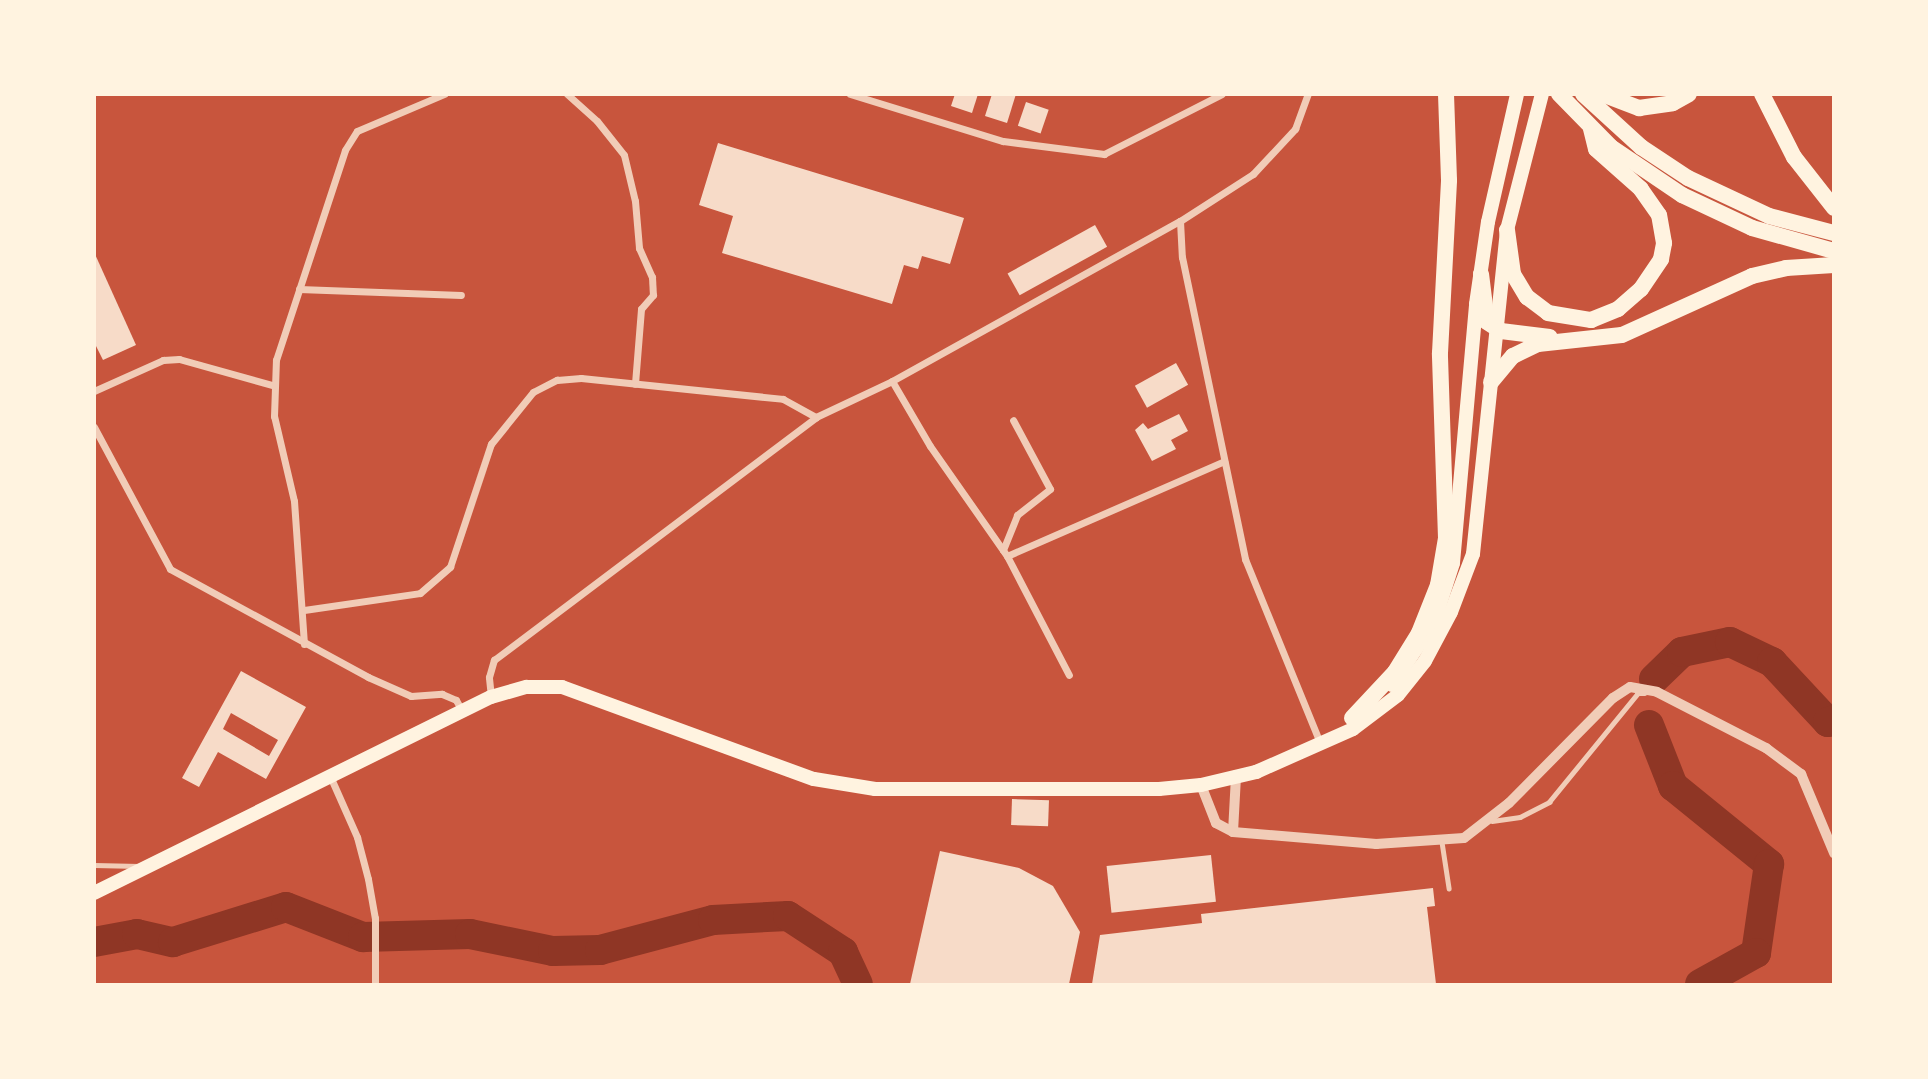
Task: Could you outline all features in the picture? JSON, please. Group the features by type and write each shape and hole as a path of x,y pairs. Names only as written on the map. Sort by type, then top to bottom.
{"highway":[{"path":"1352,718 1395,672 1419,633 1438,585 1446,538 1440,353 1448,205 1446,94"},
{"path":"1559,94 1591,128 1634,164 1706,208 1752,228 1833,251"},
{"path":"1583,94 1599,112 1640,147 1688,178 1769,216 1833,233"},
{"path":"1602,94 1639,108 1673,103 1689,94"},
{"path":"1762,94 1794,157 1833,208"},
{"path":"1507,230 1513,274 1527,297 1548,313 1591,320 1618,309 1641,289 1661,259 1664,243 1660,215 1641,189 1596,149 1591,128"},
{"path":"1491,382 1513,356 1528,348 1639,330 1712,292 1768,272 1833,265"},
{"path":"1481,274 1484,315 1497,328 1580,338"}],"main road":[{"path":"1320,744 1404,672 1446,592 1461,508 1481,274 1493,196 1517,94"},
{"path":"94,893 491,697 527,687 562,687 845,786 1036,790 1201,785 1236,777 1320,744 1362,724 1398,695 1425,661 1451,612 1479,524 1507,230 1542,94"}],"street":[{"path":"304,644 304,610 294,501 274,416 272,385 299,289 345,150 356,131 444,94"},
{"path":"566,94 597,121 624,155 635,201 639,248 652,276 653,295 641,309 635,384"},
{"path":"849,94 1003,141 1104,154 1223,94"},
{"path":"491,697 489,677 494,660 816,417 892,381 1181,220 1253,174 1295,129 1308,94"},
{"path":"1181,220 1182,257 1245,559 1320,744"},
{"path":"299,289 461,295"},
{"path":"94,391 163,360 179,359 272,385"},
{"path":"304,610 421,593 450,567 491,444 533,392 557,380 635,384 783,399 816,417"},
{"path":"892,381 930,446 1005,553 1069,674"},
{"path":"1005,553 1017,515 1050,489 1013,420"},
{"path":"94,427 170,569 304,644 411,696 442,694 456,700 462,711"},
{"path":"1005,553 1224,461"},
{"path":"1201,785 1216,823 1233,832 1376,844 1443,842 1464,838 1613,698 1630,687 1657,692 1766,748 1801,774 1833,853"},
{"path":"330,775 357,837 375,918 375,985"},
{"path":"1233,832 1236,777"}],"lane":[{"path":"1484,822 1520,817 1549,802 1637,694 1657,692"},
{"path":"1443,842 1449,888"},
{"path":"94,865 151,866"}],"building":[{"path":"955,94 978,94 972,113 951,106"},
{"path":"992,94 1016,94 1007,123 985,116"},
{"path":"1026,102 1049,110 1041,133 1018,126"},
{"path":"718,143 964,218 950,264 922,256 918,269 904,265 892,304 722,253 733,216 699,205"},
{"path":"1095,225 1107,247 1020,295 1008,273"},
{"path":"94,252 136,345 103,360 94,342"},
{"path":"1176,363 1188,385 1147,408 1135,386"},
{"path":"1179,414 1188,431 1171,440 1176,449 1152,461 1135,430 1143,423 1148,429"},
{"path":"241,671 306,707 266,779 218,752 199,787 182,778","holes":["231,713 278,740 269,756 223,729"]},
{"path":"1012,799 1049,800 1048,826 1011,825"},
{"path":"940,851 1019,868 1053,886 1080,932 1069,984 910,984"},
{"path":"1211,855 1216,902 1111,913 1107,866"},
{"path":"1433,888 1435,906 1427,907 1436,984 1092,984 1100,935 1202,923 1201,914"}],"waterway":[{"path":"1654,679 1682,652 1730,642 1772,662 1828,722 1834,720"},
{"path":"1649,725 1673,786 1769,864 1756,953 1700,984"},
{"path":"94,942 137,934 173,942 286,907 363,937 470,934 553,951 600,950 713,920 788,916 843,952 858,984"}]}
